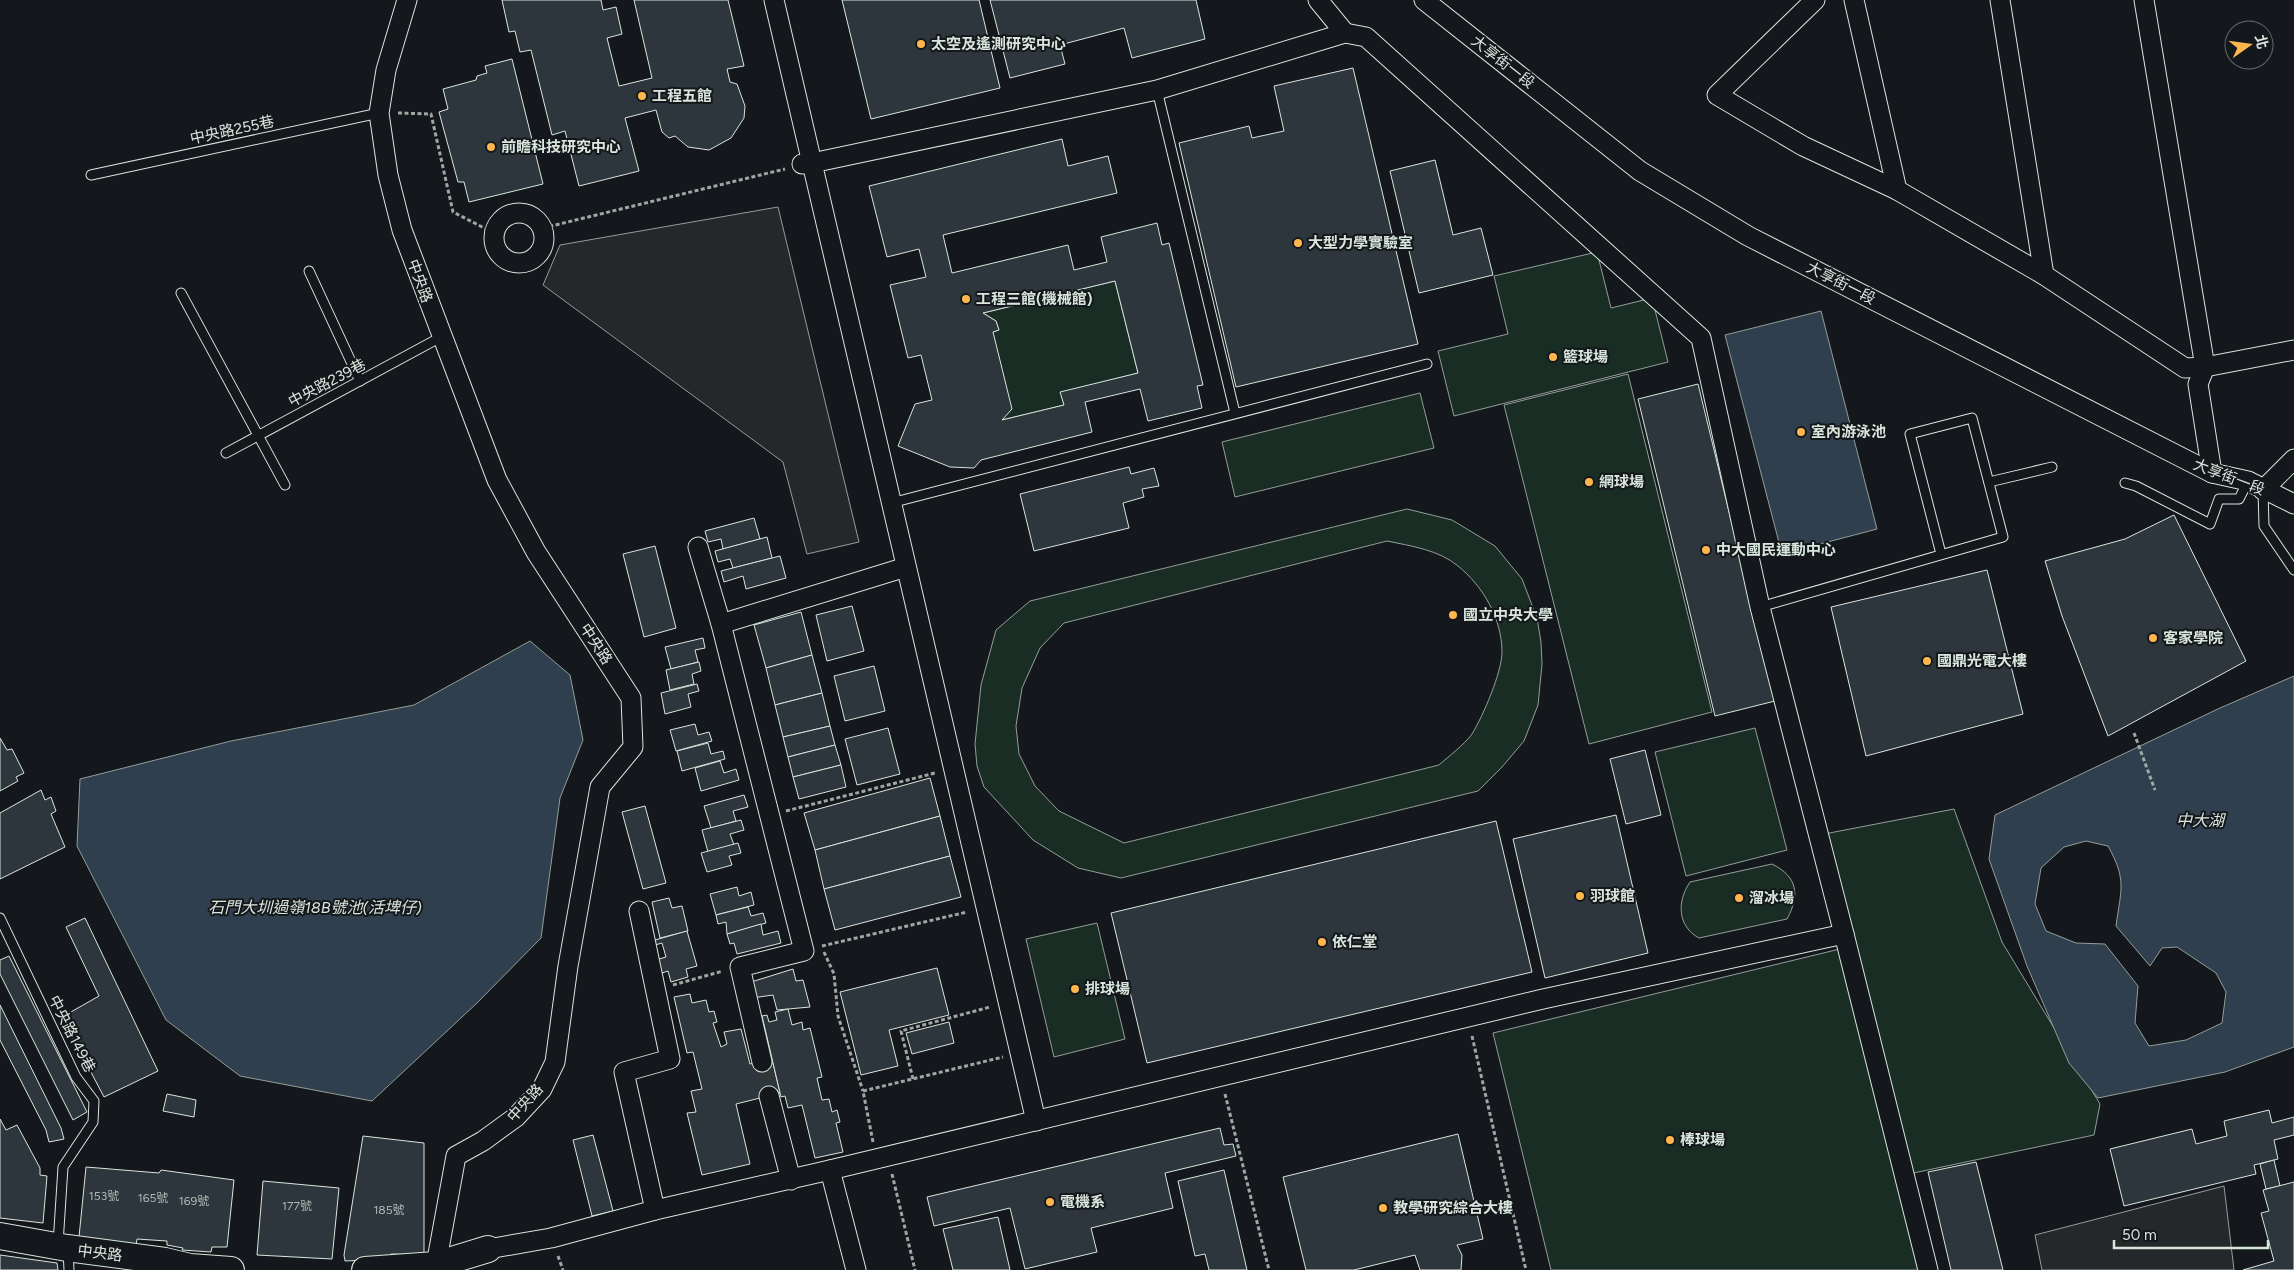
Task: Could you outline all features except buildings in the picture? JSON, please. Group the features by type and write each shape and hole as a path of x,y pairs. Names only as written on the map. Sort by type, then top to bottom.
{"street":[{"name":"中央路","path":"406,0 386,70 380,113 388,175 402,230 441,337 497,480 536,552 631,698 633,747 600,787 568,966 555,1062 542,1089 516,1117 483,1141 456,1156 436,1266"},
{"path":"774,0 807,164 891,503 1036,1121"},
{"path":"1319,0 1345,33"},
{"name":"大享街一段","path":"1424,0 1640,170 1748,236 2212,473 2255,486 2294,504"},
{"path":"1815,0 1717,95 1804,146 1897,190 2044,275 2185,368 2205,367 2294,350"},
{"path":"1854,0 1897,190"},
{"path":"2000,0 2044,275"},
{"path":"2144,0 2205,367 2198,384 2212,473"},
{"path":"807,164 1157,90 1345,33 1366,37 1701,338 1760,607 1928,1270"},
{"path":"516,213 532,216 543,228 545,236 541,251 536,257 522,264 514,263 500,256 494,242 494,233 502,219 516,213"},
{"path":"2255,486 2294,459"},
{"path":"698,547 721,624 769,816 813,948 740,966 762,1062"},
{"path":"721,624 906,567"},
{"path":"639,911 657,989 670,1059 624,1072 655,1210"},
{"path":"365,1270 436,1266 488,1249 551,1238 655,1210 791,1180 1543,999 1844,934"},
{"path":"770,1096 791,1180"},
{"path":"830,1170 856,1270"},
{"name":"中央路","path":"0,1236 65,1255 165,1261 190,1268 231,1270"}],"lane":[{"path":"1157,90 1235,413"},
{"name":"中央路255巷","path":"91,174 380,113"},
{"path":"309,271 360,381"},
{"path":"181,293 285,484"},
{"name":"中央路239巷","path":"226,453 441,337"},
{"path":"891,503 1427,364"},
{"path":"1760,607 2003,537 1972,418 1910,434 1941,554"},
{"path":"1989,482 2052,467"},
{"path":"2124,483 2136,486 2210,524 2219,499 2239,499 2255,486 2264,526 2294,570"},
{"name":"中央路149巷","path":"0,918 76,1077 94,1101 93,1122 64,1167 65,1255"}],"path":[{"path":"380,113 431,114 453,212 494,233"},
{"path":"543,228 807,164"},
{"path":"2134,733 2155,790"},
{"path":"769,816 953,768"},
{"path":"915,1270 863,1091 838,1016 834,974 813,948 986,908"},
{"path":"657,989 740,966"},
{"path":"913,1078 901,1031 1008,1002"},
{"path":"1468,1018 1526,1270"},
{"path":"863,1091 1020,1053"},
{"path":"1221,1077 1269,1270"}],"green space":[{"name":"籃球場","path":"1597,252 1611,308 1652,298 1668,362 1454,416 1438,351 1508,334 1494,276"},
{"path":"1115,281 1138,373 1061,393 1064,405 1002,420 993,332 999,330 996,321 983,313"},
{"path":"1628,374 1712,712 1589,744 1504,405"},
{"path":"1420,393 1434,448 1235,497 1222,442"},
{"path":"1407,509 1452,520 1495,546 1522,579 1537,618 1541,642 1542,664 1538,705 1524,741 1478,791 1121,878 1078,868 1033,840 984,787 977,766 975,744 981,685 996,630 1030,601","holes":["1387,541 1434,552 1458,566 1483,593 1499,627 1502,652 1501,661 1491,694 1472,734 1439,765 1124,843 1059,811 1035,786 1019,754 1016,726 1022,688 1040,648 1064,623"]},
{"path":"1755,728 1787,850 1686,876 1655,752"},
{"path":"1954,809 2002,942 2100,1104 2094,1135 1904,1175 1819,835"},
{"name":"溜冰場","path":"1772,864 1787,875 1794,887 1794,902 1787,919 1699,938 1686,927 1681,913 1681,905 1690,882"},
{"name":"排球場","path":"1097,923 1125,1039 1054,1057 1026,939"},
{"path":"1844,948 1922,1270 1551,1270 1493,1033"}],"shaded area":[{"path":"778,207 859,542 807,554 783,462 543,285 560,245"},
{"path":"2224,1186 2234,1270 2042,1270 2035,1235"}],"water":[{"name":"室內游泳池","path":"1821,311 1877,529 1782,554 1725,335"},
{"name":"石門大圳過嶺18B號池(活埤仔)","path":"530,641 570,675 583,740 560,798 541,938 477,1003 372,1101 240,1076 166,1020 77,846 80,779 231,741 414,705"},
{"name":"中大湖","path":"2294,676 2294,1047 2225,1072 2098,1098 2069,1063 2027,966 1989,859 1995,815 2220,708","holes":["2086,841 2108,846 2118,868 2121,885 2116,926 2150,966 2162,948 2177,947 2216,973 2226,992 2222,1023 2186,1040 2149,1046 2135,1023 2138,986 2105,944 2076,943 2046,931 2035,904 2041,868 2064,847"]}],"tunnel":[{"path":"762,1062 769,1096"}],"place":[{"name":"太空及遙測研究中心","path":"921,44"},
{"name":"工程五館","path":"642,96"},
{"name":"前瞻科技研究中心","path":"491,147"},
{"name":"大型力學實驗室","path":"1298,243"},
{"name":"工程三館(機械館)","path":"966,299"},
{"name":"籃球場","path":"1553,357"},
{"name":"室內游泳池","path":"1801,432"},
{"name":"網球場","path":"1589,482"},
{"name":"中大國民運動中心","path":"1706,550"},
{"name":"國立中央大學","path":"1453,615"},
{"name":"客家學院","path":"2153,638"},
{"name":"國鼎光電大樓","path":"1927,661"},
{"name":"羽球館","path":"1580,896"},
{"name":"溜冰場","path":"1739,898"},
{"name":"依仁堂","path":"1322,942"},
{"name":"排球場","path":"1075,989"},
{"name":"棒球場","path":"1670,1140"},
{"name":"電機系","path":"1050,1202"},
{"name":"教學研究綜合大樓","path":"1383,1208"}]}
